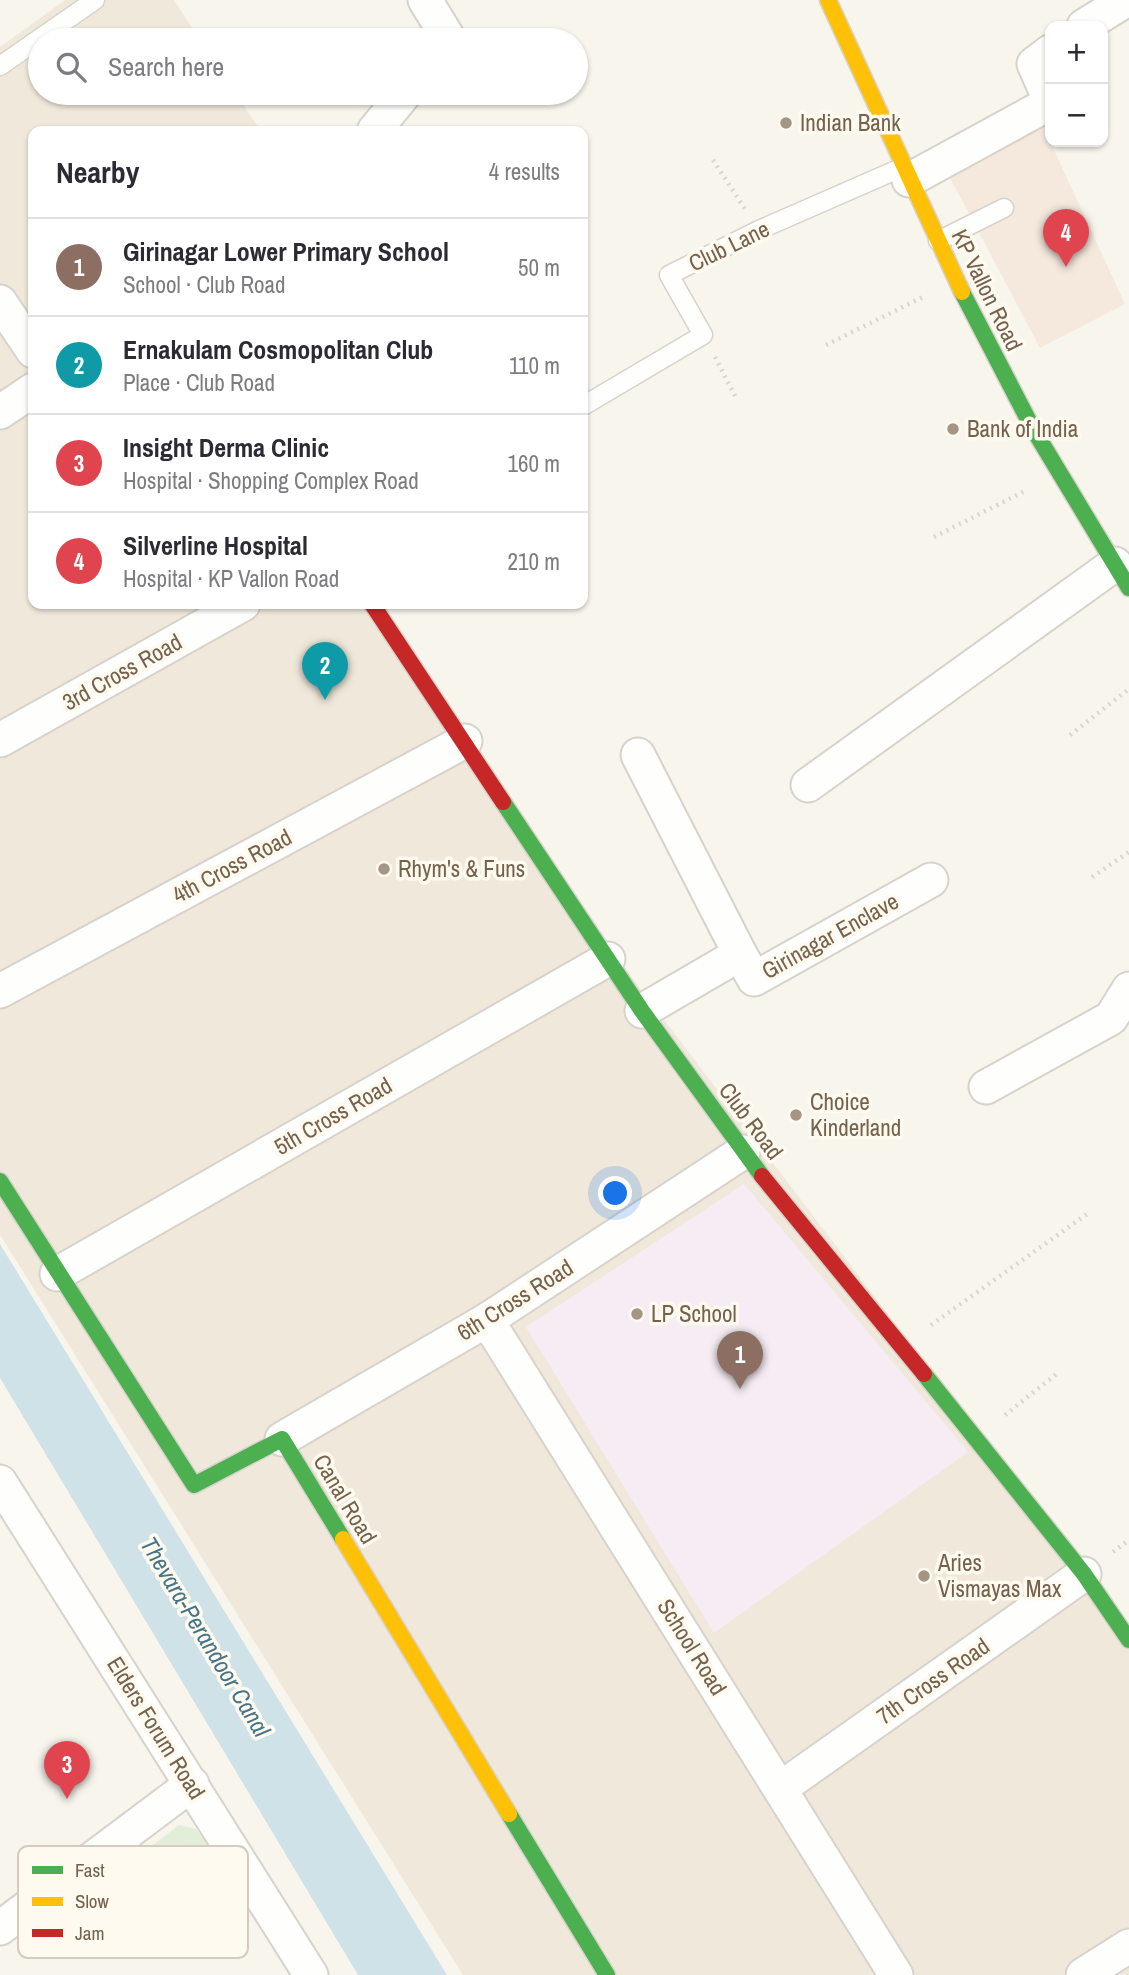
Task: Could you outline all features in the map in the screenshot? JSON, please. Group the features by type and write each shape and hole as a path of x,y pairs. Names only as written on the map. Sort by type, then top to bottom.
{"street":[{"path":"425,0 442,28"},
{"name":"KP Vallon Road","path":"828,0 906,174 1002,372 1122,576"},
{"path":"1089,15 1126,0"},
{"path":"1045,56 1034,64 1045,90"},
{"path":"906,174 1045,104"},
{"path":"378,126 395,105"},
{"path":"0,302 28,344"},
{"path":"0,412 28,393"},
{"path":"808,785 1122,576"},
{"name":"3rd Cross Road","path":"0,740 234,609"},
{"name":"Club Road","path":"375,609 642,1011 743,1152 977,1438 1084,1574 1129,1640"},
{"name":"4th Cross Road","path":"0,991 465,741"},
{"name":"Girinagar Enclave","path":"638,755 754,979 931,880"},
{"name":"Girinagar Enclave","path":"642,1011 740,954"},
{"name":"5th Cross Road","path":"57,1274 608,959"},
{"path":"986,1087 1111,1018 1129,989"},
{"name":"6th Cross Road","path":"282,1439 487,1320 743,1152"},
{"path":"0,1181 194,1485 282,1439"},
{"name":"School Road","path":"487,1320 896,1975"},
{"name":"Canal Road","path":"282,1439 607,1975"},
{"name":"Elders Forum Road","path":"0,1482 231,1846"},
{"name":"7th Cross Road","path":"781,1788 1084,1574"},
{"path":"108,1846 192,1784"},
{"name":"Elders Forum Road","path":"248,1874 311,1975"},
{"path":"1,1925 18,1912"},
{"path":"1083,1975 1129,1946"}],"lane":[{"path":"55,28 95,0"},
{"path":"0,66 28,47"},
{"name":"Club Lane","path":"703,335 669,275 759,230 906,174"},
{"path":"938,241 1004,208"},
{"path":"588,403 703,335"}],"path":[{"path":"713,160 759,230"},
{"path":"826,345 957,280"},
{"path":"703,335 735,396"},
{"path":"934,537 1059,473"},
{"path":"1070,735 1129,690"},
{"path":"1091,877 1129,852"},
{"path":"902,1346 1090,1212"},
{"path":"977,1438 1059,1372"}],"shaded area":[{"path":"65,0 174,0 192,28 28,28 28,105 243,105 258,126 28,126 28,609 386,609 614,954 1129,1631 1129,1975 463,1975 0,1235 0,47"},
{"path":"1042,124 1045,131 1045,147 1053,147 1125,304 1040,348 947,172"},
{"path":"744,1184 968,1452 714,1633 526,1327"}],"green space":[{"path":"179,1825 196,1829 208,1846 152,1846"}],"water":[{"name":"Thevara-Perandoor Canal","path":"0,1244 447,1975 358,1975 0,1378"}],"traffic: fast":[{"path":"962,292 1032,427 1129,588"},
{"path":"503,802 642,1011 762,1176"},
{"path":"0,1181 194,1485 282,1439 343,1539"},
{"path":"924,1374 1084,1574 1129,1640"},
{"path":"509,1814 607,1975"}],"traffic: slow":[{"path":"828,0 962,292"},
{"path":"343,1539 509,1814"}],"traffic: jam":[{"path":"375,609 503,802"},
{"path":"762,1176 924,1374"}],"place":[{"name":"Indian Bank","path":"786,123"},
{"name":"Silverline Hospital","path":"1066,267"},
{"name":"Bank of India","path":"953,429"},
{"name":"Ernakulam Cosmopolitan Club","path":"325,700"},
{"name":"Rhym's & Funs","path":"384,869"},
{"name":"Choice Kinderland","path":"796,1115"},
{"name":"LP School","path":"637,1314"},
{"name":"Girinagar Lower Primary School","path":"740,1389"},
{"name":"Aries Vismayas Max","path":"924,1576"},
{"name":"Insight Derma Clinic","path":"67,1799"}]}
